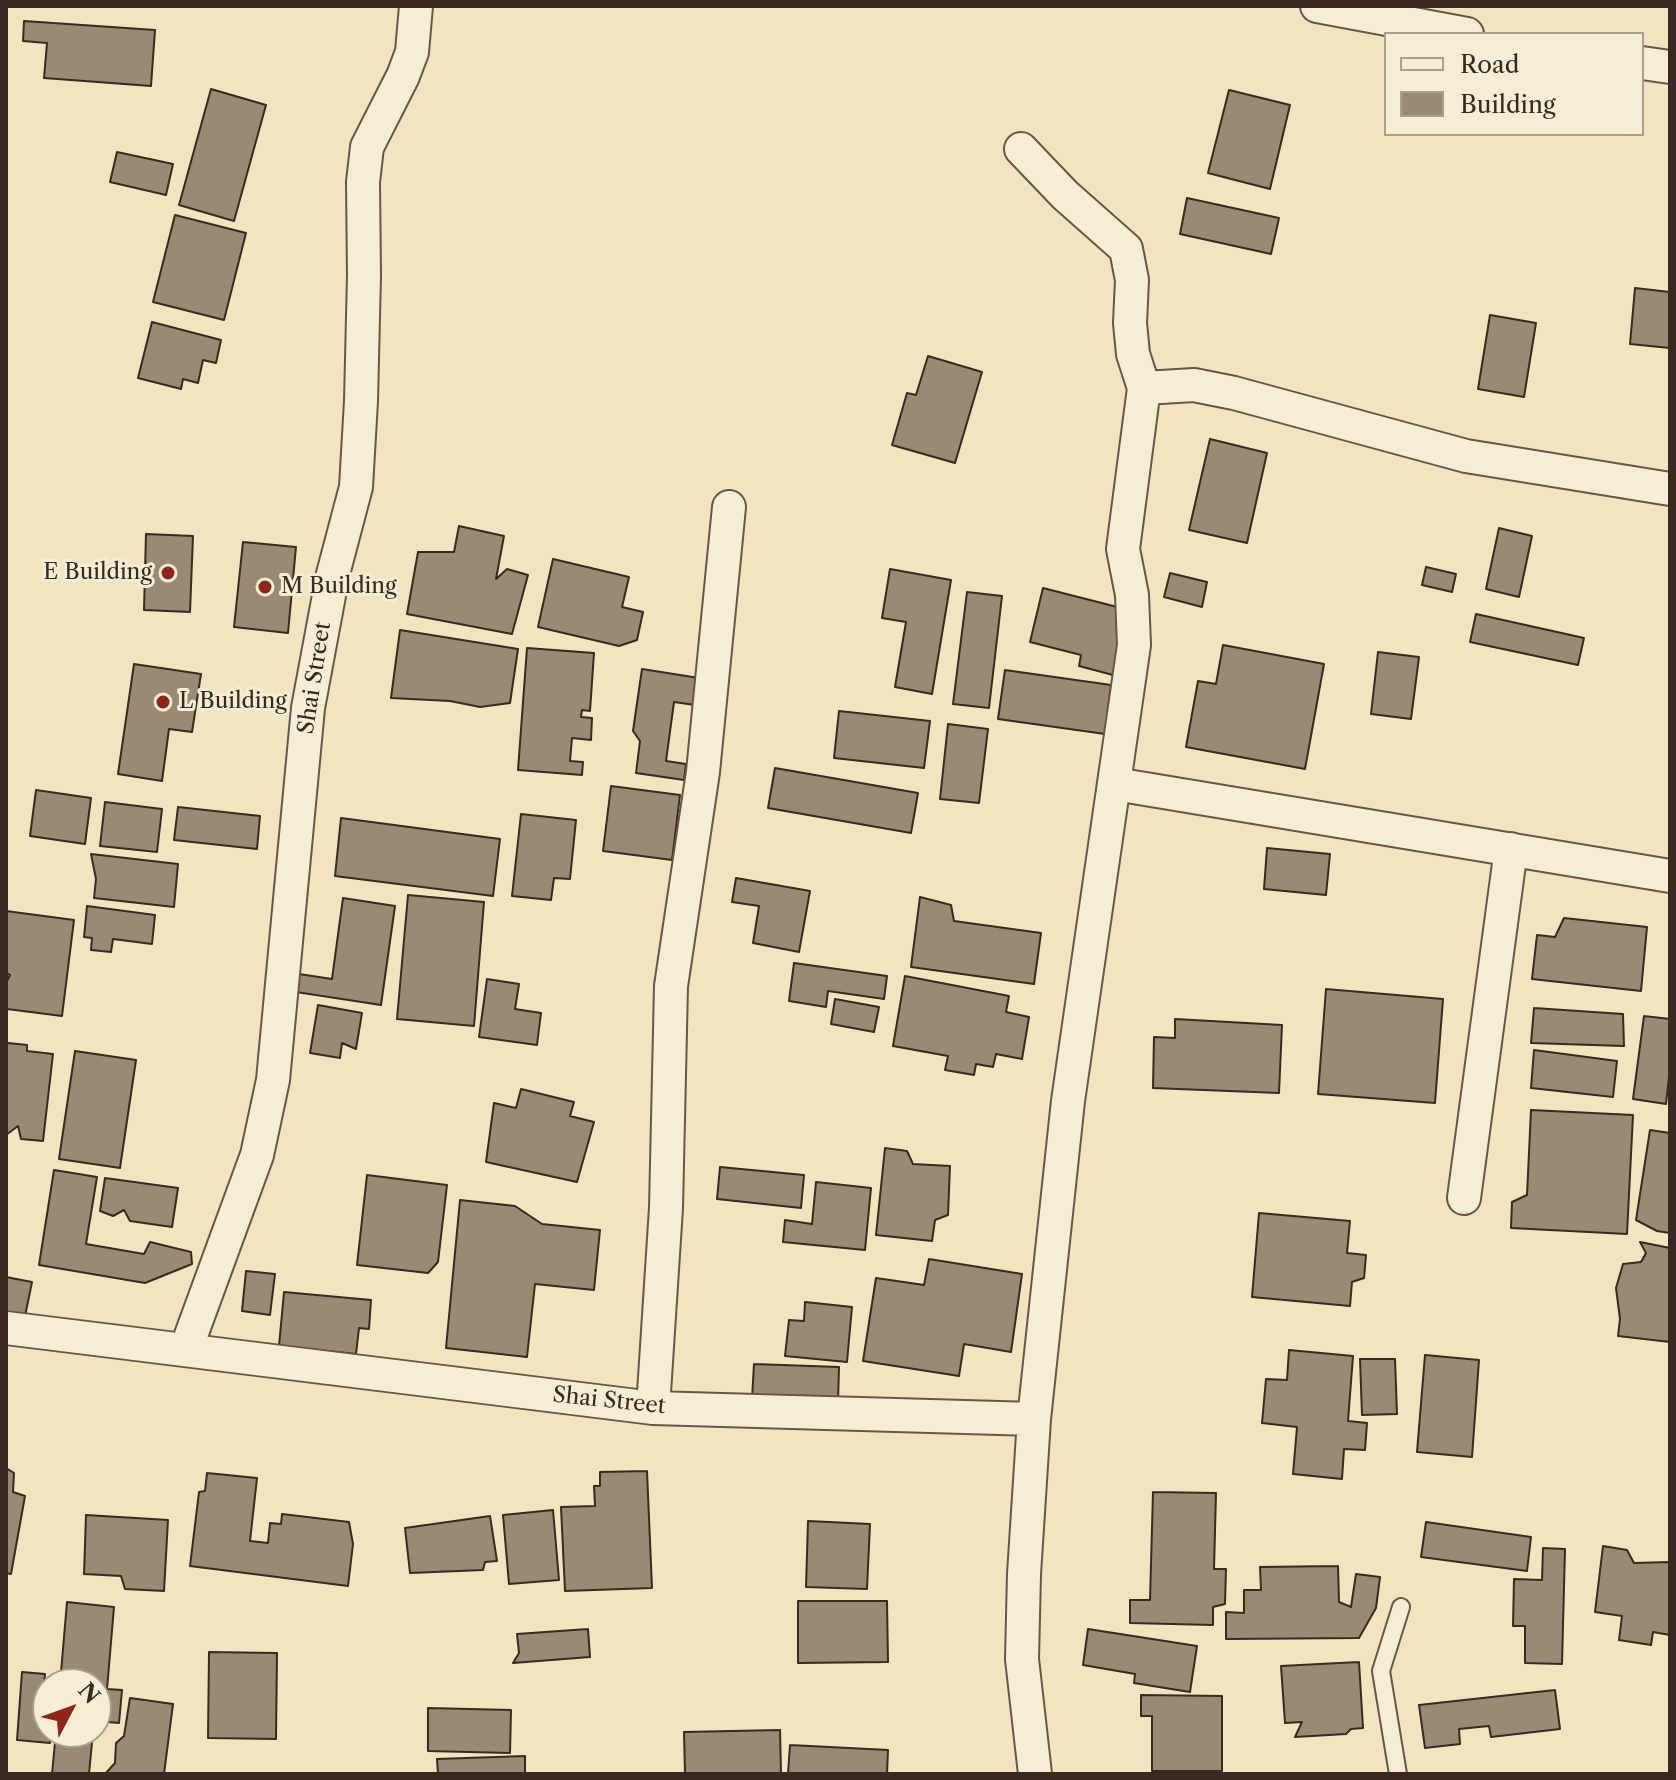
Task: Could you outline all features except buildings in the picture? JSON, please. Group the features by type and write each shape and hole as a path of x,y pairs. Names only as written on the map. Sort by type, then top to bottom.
{"street":[{"name":"Shai Street","path":"186,1349 257,1155 273,1080 308,708 333,574 356,487 363,354 363,182 367,147 412,52 416,6"},
{"path":"1317,6 1456,32"},
{"path":"1644,63 1670,67"},
{"path":"1021,149 1065,195 1126,249 1132,280 1130,323 1133,354 1144,388 1123,549 1132,595 1134,645 1068,1101 1034,1419 1022,1659 1035,1774"},
{"path":"1144,388 1194,385 1466,456 1670,489"},
{"path":"653,1408 666,1208 671,986 703,772 729,507"},
{"path":"1115,784 1670,876"},
{"path":"1464,1198 1511,849"},
{"name":"Shai Street","path":"6,1328 653,1408 1034,1419"}],"lane":[{"path":"1398,1774 1381,1671 1401,1607"}],"place":[{"name":"E Building","path":"168,573"},
{"name":"M Building","path":"265,587"},
{"name":"L Building","path":"163,702"}]}
